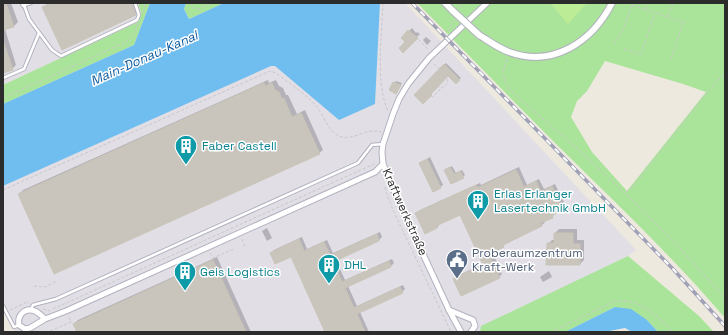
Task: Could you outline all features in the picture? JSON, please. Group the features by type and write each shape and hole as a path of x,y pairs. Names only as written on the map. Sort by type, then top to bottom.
{"street":[{"path":"446,3 479,35 491,43 509,52 542,57 556,54 580,43 600,23 612,3"},
{"name":"Kraftwerkstraße","path":"461,332 449,310 381,163 386,133 399,99 418,71 429,58 487,3"},
{"path":"45,319 32,308 20,315 18,320 19,325 28,329 45,319 66,311 375,172 381,163"},
{"path":"449,310 473,320 475,326 471,332"}],"lane":[{"path":"31,3 23,4 28,20 40,33 52,50 61,56 137,20 139,15 135,3"},
{"path":"3,78 24,69 40,33"},
{"path":"32,308 43,302 56,299 358,163 372,145 383,144"},
{"path":"3,306 14,327 19,325"}],"path":[{"path":"190,3 194,8 199,8 211,3"},
{"path":"383,3 380,74 384,99 389,112"},
{"path":"645,10 648,3"},
{"path":"667,17 673,3"},
{"path":"614,44 623,30 632,4 645,10 685,23 671,59"},
{"path":"624,49 641,54 655,13"},
{"path":"415,36 431,52"},
{"path":"3,98 126,42"},
{"path":"509,52 503,74 508,87 516,97 572,144 625,192 678,246 725,298"},
{"path":"429,58 448,81 442,88 438,86 440,90 431,96"},
{"path":"3,190 270,71 276,73 314,104 332,132 340,137 349,138 374,130 386,133"},
{"path":"625,192 633,186 711,88 721,77 725,75"},
{"path":"6,312 27,302 32,308 49,311 381,163"},
{"path":"385,186 393,210 450,332"},
{"path":"239,233 245,247"},
{"path":"208,247 212,258 234,249"},
{"path":"34,286 45,287 57,281"},
{"path":"551,332 615,301 625,301 637,304 650,312 673,332"},
{"path":"50,332 71,322 66,311"}],"shaded area":[{"path":"3,3 138,3 141,13 139,22 3,85"},
{"path":"380,3 405,3 636,250 628,256 480,332 15,332 3,310 3,186 271,65 275,66 339,119 375,104"}],"green space":[{"path":"138,3 150,3 134,45 3,104 3,85 138,22 141,13"},
{"path":"186,3 224,3 189,19 184,9"},
{"path":"417,3 725,3 725,318 663,250 620,206 554,142","holes":["605,61 706,92 627,191 592,152 571,117 577,101 587,91"]},
{"path":"550,3 587,3 568,24"},
{"path":"628,256 699,316 714,332 658,332 647,320 615,307 565,332 480,332 481,326"}],"water":[{"name":"Main-Donau-Kanal","path":"150,3 186,3 184,9 189,19 224,3 380,3 375,104 339,120 275,66 271,66 3,186 3,104 134,45"},
{"path":"615,307 631,309 647,320 658,332 632,332 625,328 604,332 565,332"}],"building":[{"path":"3,3 6,3 14,27 3,30"},
{"path":"51,3 132,3 136,15 62,50 42,7"},
{"path":"408,30 418,38 403,53 399,48 405,42 401,38"},
{"path":"3,43 13,70 3,73"},
{"path":"444,64 460,80 456,84 448,76 423,104 414,95"},
{"path":"393,82 401,85 396,94 389,90"},
{"name":"Faber Castell","path":"264,83 265,86 272,83 282,99 284,98 292,117 301,113 320,154 54,274 18,194"},
{"path":"427,159 441,188 433,192 419,163"},
{"path":"450,167 454,174 460,171 464,178 451,184 444,170"},
{"path":"516,170 524,187 536,181 541,192 552,186 563,210 552,215 553,218 540,223 542,226 488,254 500,278 461,296 453,279 483,265 460,215 436,226 437,228 425,234 415,213 476,185 477,188"},
{"path":"554,233 573,233 573,244 580,244 580,265 546,265 547,243 554,243"},
{"name":"DHL","path":"377,234 379,241 333,262 342,282 389,261 391,267 345,288 354,308 400,287 403,293 357,314 365,332 325,332 291,257 275,264 270,253 299,239 304,251 324,242 330,255"},
{"name":"Geis Logistics","path":"213,260 246,332 77,332 73,324"}],"railway":[{"path":"412,3 673,269 725,326"}],"place":[{"name":"Faber Castell","path":"186,166"},
{"name":"Erlas Erlanger Lasertechnik GmbH","path":"478,220"},
{"name":"Proberaumzentrum Kraft-Werk","path":"457,280"},
{"name":"DHL","path":"329,284"},
{"name":"Geis Logistics","path":"185,292"}]}
